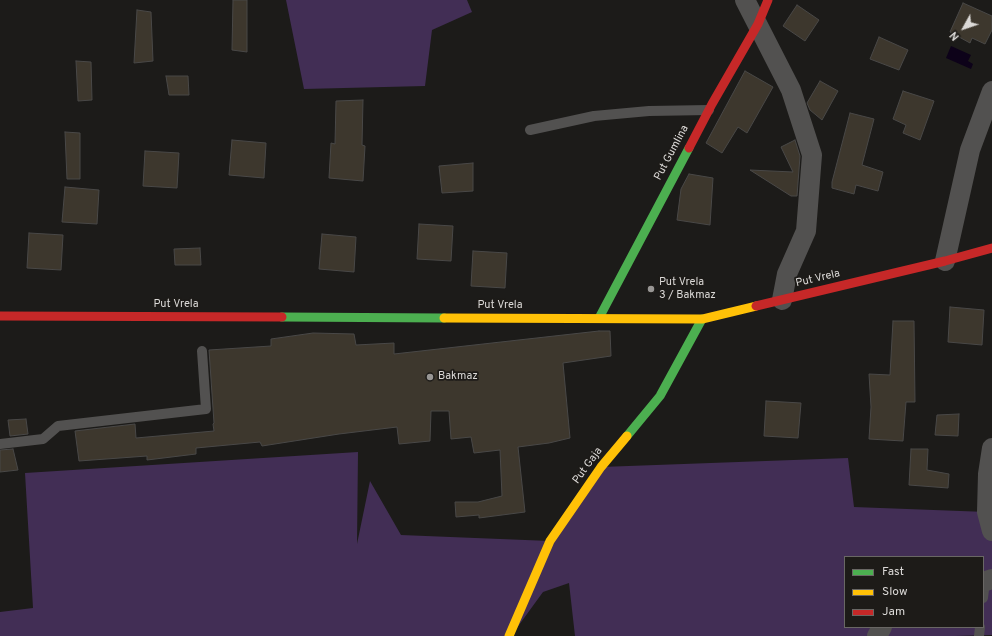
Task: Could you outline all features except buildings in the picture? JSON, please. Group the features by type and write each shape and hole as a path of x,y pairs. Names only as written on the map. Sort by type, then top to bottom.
{"main road":[{"name":"Put Gumlina","path":"599,318 709,110 758,24 768,0"},
{"name":"Put Vrela","path":"0,316 702,319 945,261 992,248"},
{"name":"Put Gaja","path":"509,636 550,541 601,466 660,396 702,319"}],"street":[{"path":"745,0 791,90 812,155 806,231 787,274 782,300"},
{"path":"945,261 970,150 992,91"},
{"path":"992,448 988,474 987,512 992,531"}],"lane":[{"path":"530,130 602,115 649,111 709,110"},
{"path":"0,444 44,439 58,426 206,409 202,352"}],"shaded area":[{"path":"286,0 467,0 472,12 432,30 425,86 304,89"},
{"path":"951,46 971,55 968,61 973,64 971,69 946,58"},
{"path":"358,452 357,544 370,481 401,535 550,541 601,467 848,458 854,507 987,512 992,531 992,635 575,636 569,583 543,592 511,636 0,636 0,612 33,608 25,473"}],"traffic: fast":[{"path":"599,318 689,148"},
{"path":"282,317 444,318"},
{"path":"627,436 660,396 702,319"}],"traffic: slow":[{"path":"444,318 702,319 756,306"},
{"path":"509,636 550,541 601,467 627,436"}],"traffic: jam":[{"path":"689,148 712,104 758,24 768,0"},
{"path":"756,306 945,261 992,248"},
{"path":"0,316 282,317"}],"place":[{"name":"Put Vrela 3 / Bakmaz","path":"651,289"},
{"name":"Bakmaz","path":"430,377"}]}
